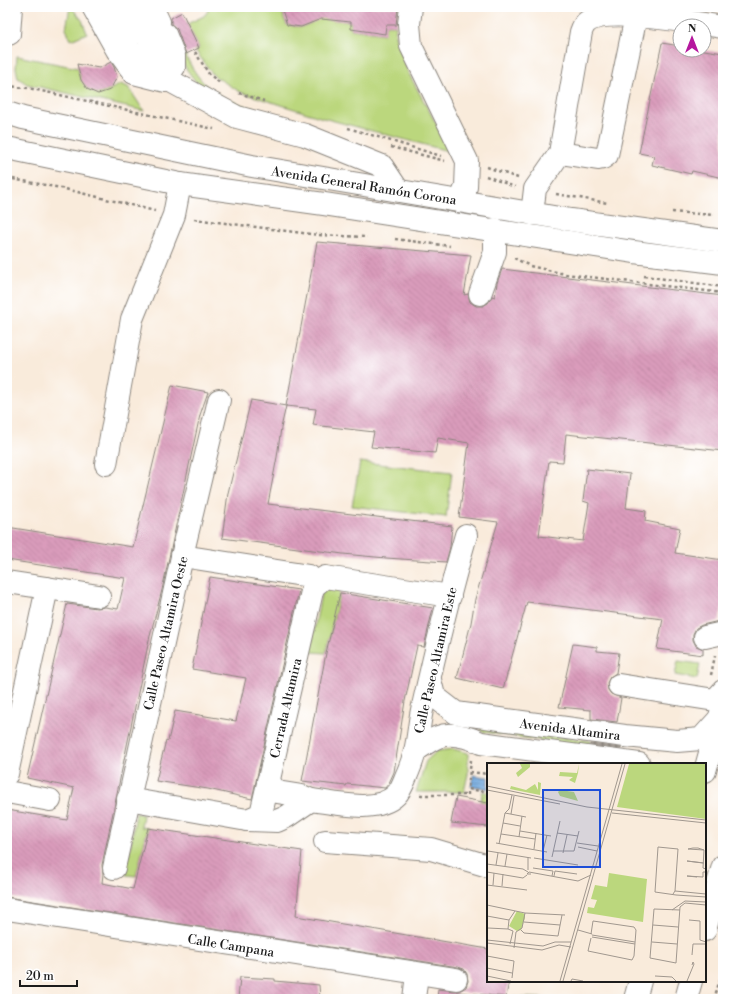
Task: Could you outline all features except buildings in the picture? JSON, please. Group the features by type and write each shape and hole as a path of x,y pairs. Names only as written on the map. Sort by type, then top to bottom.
{"street":[{"path":"9,34 11,7"},
{"path":"93,7 117,50 134,73 174,75"},
{"path":"110,7 132,46 237,117 305,135 382,166 398,190"},
{"path":"134,7 138,20 150,43 174,75"},
{"path":"411,7 409,24 411,46 467,161 466,187 460,201"},
{"path":"532,214 535,189 560,153 581,32 586,22 600,16 636,16 723,27"},
{"path":"560,153 598,159 607,155 636,16"},
{"path":"158,21 174,56 174,75"},
{"name":"Avenida General Ramón Corona","path":"7,113 22,118 244,165 532,214 723,241"},
{"name":"Avenida General Ramón Corona","path":"7,148 180,184 495,229 634,252 723,263"},
{"path":"106,464 132,320 174,215 180,184"},
{"path":"480,294 495,252 495,229"},
{"name":"Calle Paseo Altamira Oeste","path":"114,868 183,549 219,400"},
{"name":"Calle Paseo Altamira Este","path":"408,791 409,771 416,750 418,726 466,535"},
{"path":"183,549 309,576 313,588 325,577 450,596"},
{"path":"7,582 99,596"},
{"path":"7,774 47,588"},
{"name":"Cerrada Altamira","path":"247,820 261,814 313,588"},
{"name":"Avenida Altamira","path":"430,680 434,696 456,713 634,737 677,741 701,739 722,712"},
{"path":"619,684 715,700 716,686"},
{"path":"706,768 722,712"},
{"name":"Avenida Altamira","path":"416,750 438,737 454,736 469,738 481,743 635,763"},
{"path":"634,737 635,763"},
{"path":"268,781 277,792 302,796 311,800 364,806 382,803 396,795 408,791"},
{"path":"7,792 50,800"},
{"path":"127,804 247,820 277,821 286,817 311,800"},
{"path":"325,841 431,849 487,866"},
{"path":"706,927 719,893 723,866"},
{"name":"Calle Campana","path":"7,909 456,979"},
{"path":"414,999 417,974"},
{"path":"634,999 640,982"},
{"path":"686,999 691,982"}],"path":[{"path":"192,48 209,74 223,85"},
{"path":"234,91 268,103"},
{"path":"484,166 522,179"},
{"path":"7,178 61,188 159,212"},
{"path":"552,194 613,203"},
{"path":"670,211 714,215"},
{"path":"188,218 318,235 367,236"},
{"path":"395,239 454,246"},
{"path":"513,257 530,266 565,274 723,293"},
{"path":"714,641 716,686"},
{"path":"408,791 422,794 468,795 470,772 487,774"},
{"path":"468,789 487,792"},
{"path":"714,999 723,970"}],"green space":[{"path":"70,7 82,20 87,33 71,40 66,29"},
{"path":"207,7 270,7 282,9 287,25 301,27 311,23 312,17 351,22 351,29 384,34 386,25 396,25 395,36 409,74 444,138 450,146 448,151 323,118 240,92 213,75 195,50 199,48 187,24 204,16 208,11"},
{"path":"185,54 198,76 213,91 232,101 256,109 255,113 233,107 199,86 179,56"},
{"path":"17,56 78,68 81,80 98,94 121,84 128,87 144,111 27,84 18,78 16,68"},
{"path":"360,462 452,472 446,517 352,506"},
{"path":"337,588 340,593 326,653 310,652 322,589"},
{"path":"678,661 700,664 697,679 675,675"},
{"path":"482,728 508,729 591,741 589,747 484,732 480,730"},
{"path":"453,749 468,753 468,774 464,792 416,792 426,761 437,751"},
{"path":"482,792 487,792 487,803 481,802"},
{"path":"136,813 143,815 141,827 148,828 136,876 126,875"},
{"path":"508,997 561,999 507,999"}],"water":[{"path":"473,775 487,777 487,789 471,786"}]}
